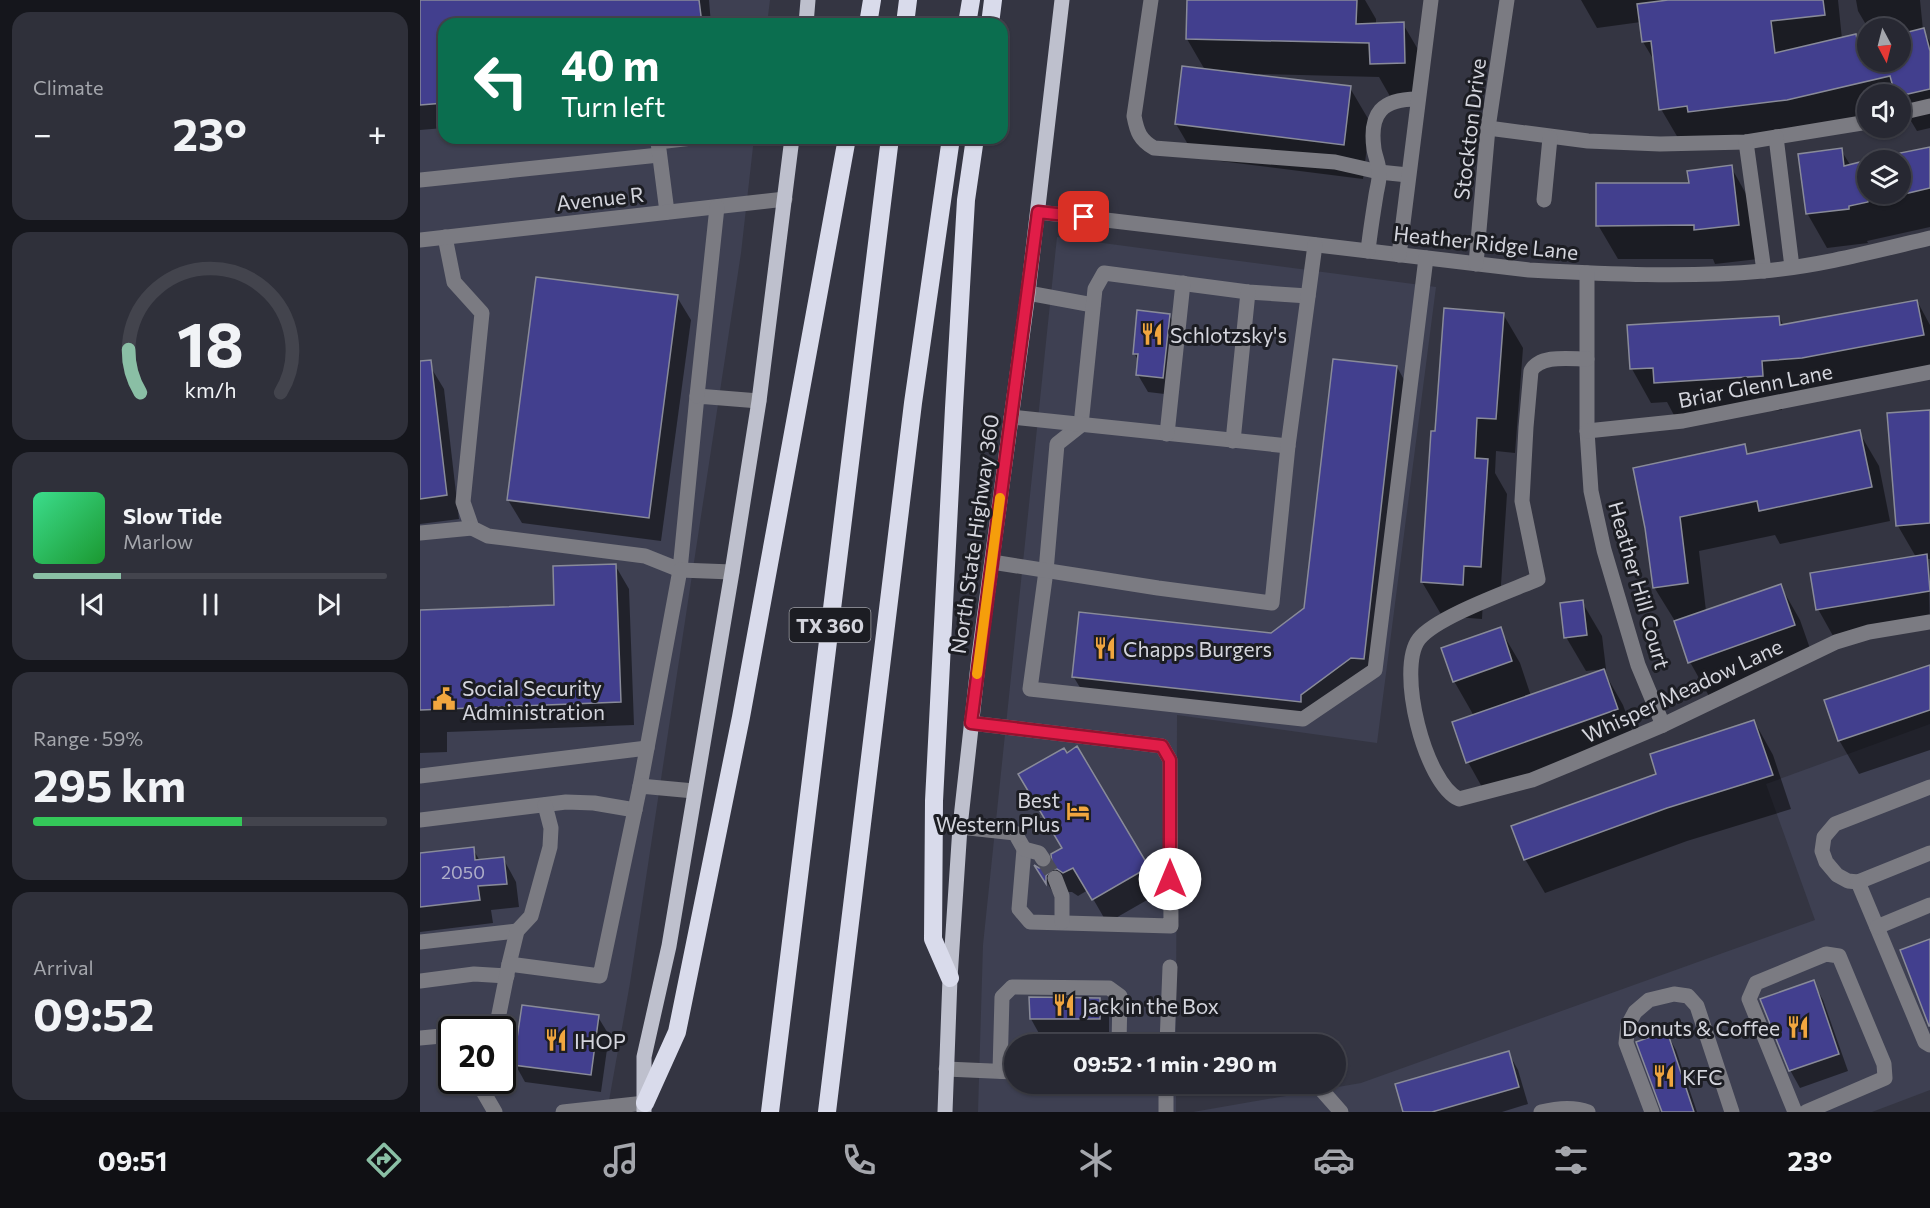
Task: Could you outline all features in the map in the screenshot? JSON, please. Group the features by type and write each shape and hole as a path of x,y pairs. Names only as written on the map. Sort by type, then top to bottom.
{"highway":[{"path":"869,18 872,0"},
{"path":"906,18 908,0"},
{"path":"968,18 971,0"},
{"path":"991,18 993,0"},
{"path":"644,1108 677,1032 741,717 845,144"},
{"name":"TX 360","path":"770,1112 889,144"},
{"name":"TX 360","path":"827,1112 913,403 950,144"},
{"path":"950,978 933,939 934,801 940,651 966,200 974,144"}],"main road":[{"path":"806,18 808,0"},
{"name":"North State Highway 360","path":"945,1112 950,978 960,827 971,723 1038,212 1062,0"},
{"path":"644,1108 644,1057 669,946 732,572 759,401 791,144"}],"street":[{"path":"1151,0 1134,116 1137,132 1143,142 1154,148 1335,162 1379,172 1408,175"},
{"path":"1399,255 1431,0"},
{"name":"Stockton Drive","path":"1476,264 1488,128 1507,0"},
{"path":"1368,251 1379,172 1373,132 1380,112 1388,103 1399,99 1417,99"},
{"path":"1911,110 1930,106"},
{"path":"1488,128 1550,138 1664,144 1746,142 1857,124"},
{"path":"1776,137 1791,267"},
{"path":"1544,200 1550,138"},
{"path":"1746,142 1764,271"},
{"path":"658,144 667,212"},
{"path":"420,180 659,155"},
{"name":"Avenue R","path":"420,240 785,199"},
{"path":"420,981 508,970 600,976 640,786 680,570 717,207"},
{"name":"Heather Ridge Lane","path":"1038,212 1529,270 1587,273 1712,274 1764,271 1822,263 1930,238"},
{"path":"445,237 454,282 482,313 463,502 472,528"},
{"path":"992,562 1272,603 1288,446 1315,245"},
{"path":"1308,296 1248,292 1104,273 1095,289 1082,425 1057,444 1046,570 1030,689 1303,719 1375,670 1426,258"},
{"name":"Heather Hill Court","path":"1587,273 1587,431 1591,491 1604,550 1638,665 1663,725"},
{"path":"1167,434 1183,283"},
{"path":"1233,441 1248,292"},
{"path":"1028,293 1093,305"},
{"name":"Whisper Meadow Lane","path":"1587,359 1554,359 1541,362 1531,371 1522,501 1538,579 1441,622 1419,640 1411,661 1411,688 1421,740 1433,770 1453,796 1460,799 1532,780 1663,725 1836,642 1869,632 1930,622"},
{"name":"Briar Glenn Lane","path":"1587,431 1683,421 1930,372"},
{"path":"697,396 759,401"},
{"path":"1011,417 1288,446"},
{"path":"420,533 472,528 488,536 645,556 680,570 732,572"},
{"path":"960,827 1015,833 1024,849 1019,909 1030,922 1171,926 1170,760 1162,746 971,723"},
{"path":"420,776 647,748"},
{"path":"640,786 694,791"},
{"path":"1930,787 1835,824 1824,837 1822,851 1826,862 1837,875 1848,881 1858,882 1930,853"},
{"path":"420,820 566,802 594,803 635,810"},
{"path":"499,1016 517,931 531,916 550,848 551,828 545,805"},
{"path":"1024,849 1039,853 1043,859"},
{"path":"1055,878 1062,896 1062,922"},
{"path":"1858,882 1925,1042 1930,1045"},
{"path":"1877,927 1930,905"},
{"path":"420,942 517,931"},
{"path":"1795,1112 1749,999 1756,983 1826,954 1839,956 1884,1064 1885,1078 1806,1112"},
{"path":"1167,1034 1170,967"},
{"path":"1004,1034 1002,997 1012,987 1109,988 1120,996 1119,1034"},
{"path":"1652,1112 1626,1043 1628,1025 1635,1012 1649,1000 1674,993 1688,996 1696,1006 1732,1112"},
{"path":"420,1038 438,1036"},
{"path":"946,1069 1004,1071"},
{"path":"485,1094 495,1112"},
{"path":"1166,1094 1166,1112"},
{"path":"1325,1094 1341,1112"},
{"path":"563,1112 644,1108"},
{"path":"1541,1112 1579,1108 1588,1112"}],"shaded area":[{"path":"420,0 770,0 768,18 438,18 438,144 753,144 741,253 630,983 607,1112 420,1112"},
{"path":"1057,237 1436,287 1377,743 1177,715 1176,1034 1004,1034 1004,1094 1176,1094 1176,1112 978,1112 983,945"},
{"path":"1930,724 1930,1090 1872,1112 1193,1112 1297,1094 1346,1094 1346,1086 1361,1083 1815,920 1766,784"}],"building":[{"path":"420,0 699,0 701,18 438,18 438,104 420,105"},
{"path":"1187,0 1357,0 1356,24 1404,22 1405,63 1370,64 1369,43 1186,39"},
{"path":"1668,0 1823,0 1825,15 1771,21 1775,53 1856,34 1857,72 1911,72 1911,31 1924,28 1930,51 1930,89 1911,93 1911,84 1892,84 1890,76 1787,100 1688,112 1687,106 1659,110 1651,41 1642,42 1637,4"},
{"path":"1182,66 1351,86 1344,145 1175,124"},
{"path":"1930,147 1930,188 1911,192 1911,151"},
{"path":"1842,148 1844,166 1857,163 1858,204 1849,206 1849,209 1806,214 1798,154"},
{"path":"1732,165 1739,225 1694,230 1694,225 1596,226 1596,183 1689,183 1687,171"},
{"path":"536,277 678,295 649,518 507,500"},
{"path":"1917,300 1924,335 1802,358 1762,361 1763,376 1654,383 1653,368 1630,369 1627,325 1779,316 1780,325"},
{"path":"1444,308 1504,313 1496,419 1477,418 1475,458 1488,459 1481,567 1464,566 1463,585 1421,582 1431,431 1435,431"},
{"name":"Schlotzsky's","path":"1137,310 1170,314 1163,378 1136,375 1138,354 1133,354"},
{"path":"1333,359 1397,366 1364,659 1351,658 1301,695 1301,702 1072,677 1079,612 1271,633 1304,608"},
{"path":"431,360 447,495 420,499 420,361"},
{"path":"1930,410 1930,523 1896,526 1887,413"},
{"path":"1860,430 1872,487 1759,511 1757,501 1680,517 1688,583 1653,588 1645,528 1633,468 1745,444 1747,454"},
{"path":"1927,554 1930,591 1816,610 1810,573"},
{"path":"616,564 621,702 420,710 420,610 554,605 553,566"},
{"path":"1781,584 1795,625 1688,663 1674,621"},
{"path":"1583,600 1587,635 1564,638 1560,603"},
{"path":"1501,627 1512,661 1453,682 1441,648"},
{"path":"1930,665 1930,710 1838,741 1824,700"},
{"path":"1604,669 1618,709 1466,763 1452,722"},
{"path":"1754,720 1773,775 1667,808 1524,860 1511,826 1656,774 1650,754"},
{"name":"Best Western Plus","path":"1077,746 1149,867 1092,900 1073,868 1063,873 1057,869 1051,869 1046,876 1046,884 1034,865 1039,868 1048,867 1052,863 1051,854 1062,848 1018,774 1064,748 1067,753"},
{"path":"474,847 475,860 504,857 507,884 478,886 480,900 420,907 420,853"},
{"path":"1930,939 1930,1026 1929,1026 1900,950"},
{"name":"Donuts & Coffee","path":"1814,980 1839,1054 1789,1071 1760,999"},
{"name":"Jack in the Box","path":"1029,997 1100,998 1100,1019 1030,1019"},
{"name":"IHOP","path":"522,1005 599,1015 591,1075 516,1065 516,1045"},
{"name":"KFC","path":"1667,1031 1694,1112 1662,1112 1636,1042"},
{"path":"1509,1051 1519,1087 1432,1112 1403,1112 1395,1084"}],"tunnel":[{"path":"1043,859 1055,878"}],"slow traffic":[{"path":"977,674 1000,498"}],"place":[{"name":"Schlotzsky's","path":"1152,334"},
{"name":"Chapps Burgers","path":"1105,648"},
{"name":"Social Security Administration","path":"444,699"},
{"name":"Best Western Plus","path":"1078,811"},
{"name":"Jack in the Box","path":"1064,1005"},
{"name":"Donuts & Coffee","path":"1798,1027"},
{"name":"IHOP","path":"556,1040"},
{"name":"KFC","path":"1664,1076"}],"route":[{"path":"1084,217 1038,212 971,723 1162,746 1170,760 1170,879"}]}
